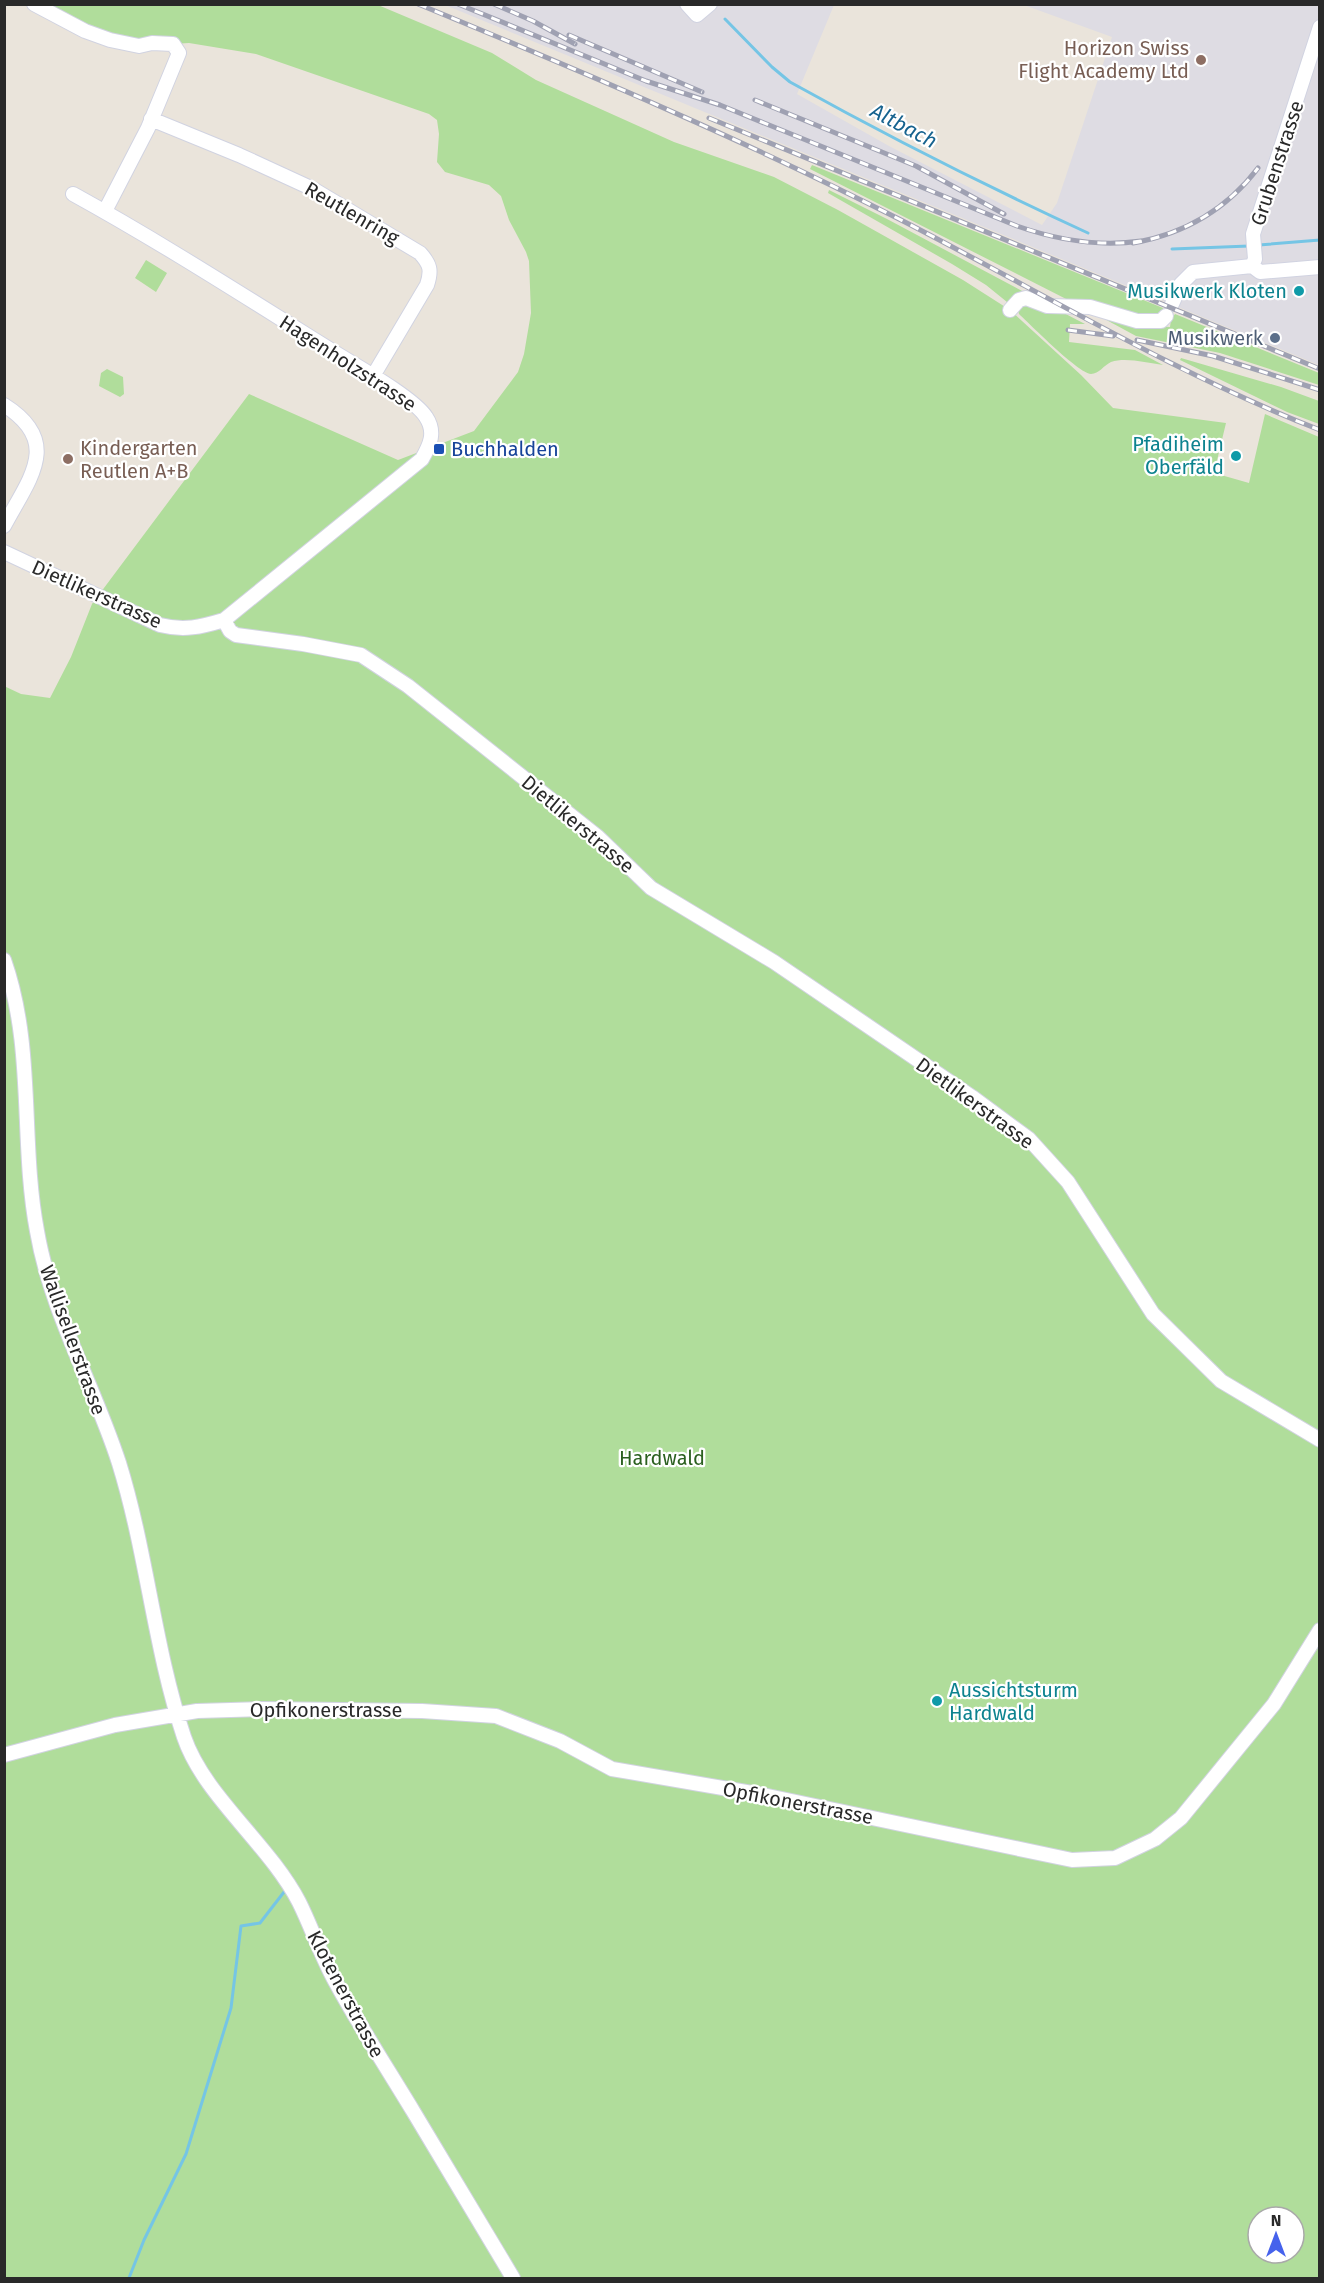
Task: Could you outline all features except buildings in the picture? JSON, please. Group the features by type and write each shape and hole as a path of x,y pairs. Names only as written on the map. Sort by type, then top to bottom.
{"street":[{"path":"34,4 85,31 110,40 139,46 152,43 173,44 179,53 152,119 105,211"},
{"path":"687,4 697,15 710,4"},
{"name":"Grubenstrasse","path":"1253,261 1254,238 1320,27"},
{"name":"Reutlenring","path":"152,119 313,189 420,253 429,263 431,274 427,285 373,376"},
{"name":"Hagenholzstrasse","path":"73,194 105,211 373,376 418,407 431,428 430,444 423,459 224,620"},
{"path":"1010,310 1019,300 1026,298 1047,306 1093,308 1142,322 1161,321 1169,310 1181,284 1193,272 1253,261 1260,272 1320,267"},
{"path":"4,405 27,422 34,433 37,452 34,468 4,526"},
{"name":"Dietlikerstrasse","path":"4,552 160,625 178,629 200,627 224,620 230,631 236,635 362,655 408,686 598,837 651,888 774,962 972,1097 1029,1139 1068,1182 1153,1314 1221,1381 1320,1440"},
{"name":"Wallisellerstrasse","path":"4,960 20,1015 25,1055 30,1179 37,1233 54,1299 101,1416 130,1502 140,1541 159,1646 177,1714"},
{"name":"Opfikonerstrasse","path":"4,1755 115,1725 197,1711 261,1709 422,1711 496,1716 560,1741 612,1769 758,1794 1072,1860 1115,1858 1142,1846 1168,1830 1181,1818 1274,1704 1320,1630"},
{"name":"Klotenerstrasse","path":"177,1714 184,1739 194,1761 211,1786 270,1857 299,1902 333,1979 513,2278"}],"shaded area":[{"path":"445,5 834,5 797,94 889,146 1042,225 1057,203 1112,37 1024,5 1319,5 1319,365"}],"green space":[{"name":"Hardwald","path":"34,5 378,5 492,53 536,80 674,142 774,177 838,210 963,280 1010,310 1081,375 1113,408 1226,423 1214,473 1249,483 1265,414 1319,437 1319,2278 5,2278 4,686 21,694 50,698 71,657 92,604 249,394 398,460 474,431 518,372 524,354 531,313 529,261 509,220 501,196 489,185 445,172 437,162 439,134 437,120 429,114 256,54 189,43 139,46"},
{"path":"812,165 1163,308 1162,314 1142,319 1076,304 810,169"},
{"path":"829,190 1026,293 1007,302 986,285 828,193"},
{"path":"146,260 167,273 156,292 135,278"},
{"path":"1020,303 1058,310 1085,324 1070,324 1069,342 1135,350 1163,365 1123,360 1111,362 1094,374 1085,372 1019,314"},
{"path":"1088,310 1136,325 1170,327 1175,314 1319,373 1319,385 1220,353 1136,336"},
{"path":"1181,358 1281,387 1319,401 1319,424 1287,412 1180,360"},
{"path":"107,369 123,377 124,394 120,397 99,386 101,373"}],"waterway":[{"name":"Altbach","path":"725,19 790,82 937,160 1088,233"},
{"name":"Altbach","path":"1259,245 1320,240"},
{"name":"Altbach","path":"1172,249 1249,246"},
{"path":"129,2278 144,2240 186,2154 231,2008 241,1926 260,1923 284,1892"}],"railway":[{"path":"418,4 600,80 781,161 899,219 1159,357 1320,430"},
{"path":"458,4 646,81 720,105 1017,226 1047,235 1094,243 1141,241"},
{"path":"494,4 533,21 575,44"},
{"path":"569,35 702,92"},
{"path":"755,100 916,166 1004,214"},
{"path":"709,118 1320,369"},
{"path":"1133,243 1170,233 1203,218 1233,196 1258,168"},
{"path":"1068,330 1113,336"},
{"path":"1137,340 1213,356 1320,390"}],"place":[{"name":"Horizon Swiss Flight Academy Ltd","path":"1201,60"},
{"name":"Musikwerk Kloten","path":"1299,291"},
{"name":"Musikwerk","path":"1275,338"},
{"name":"Buchhalden","path":"439,449"},
{"name":"Pfadiheim Oberfäld","path":"1236,456"},
{"name":"Kindergarten Reutlen A+B","path":"68,459"},
{"name":"Aussichtsturm Hardwald","path":"937,1701"}]}
